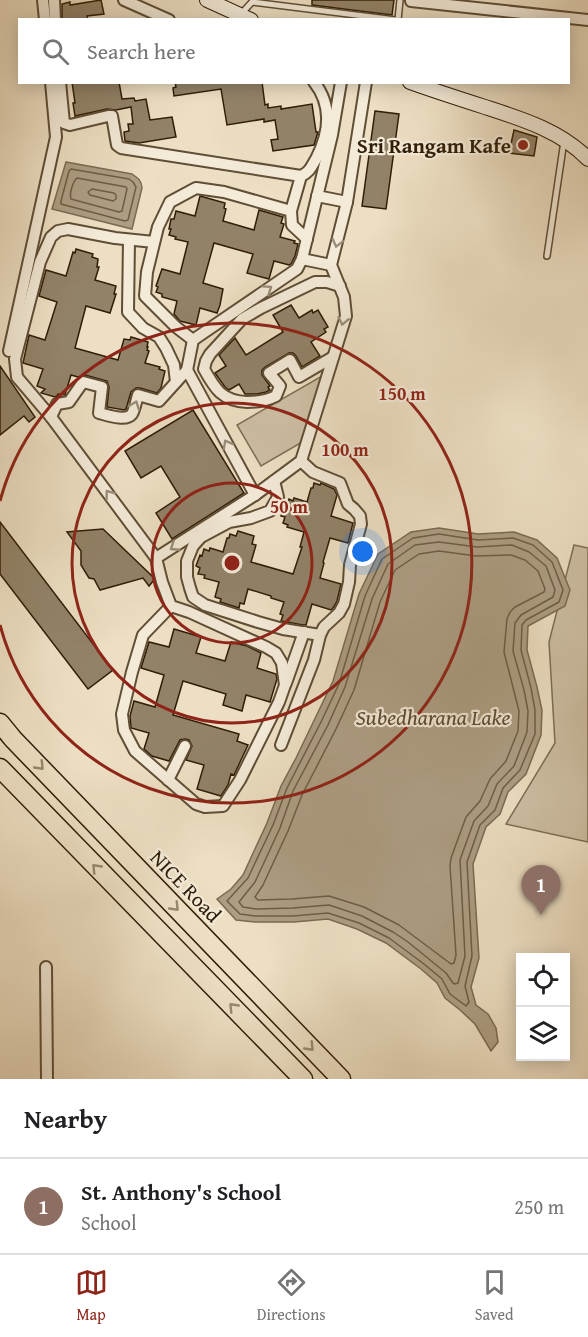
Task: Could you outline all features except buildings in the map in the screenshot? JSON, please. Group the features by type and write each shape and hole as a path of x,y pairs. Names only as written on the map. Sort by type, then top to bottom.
{"highway":[{"name":"NICE Road","path":"0,723 341,1079"},
{"path":"0,768 303,1079"}],"main road":[{"path":"207,0 245,17"},
{"path":"416,84 538,126 564,139 588,159"}],"street":[{"path":"43,0 45,18"},
{"path":"54,0 55,18"},
{"path":"124,0 165,18"},
{"path":"411,1 569,18"},
{"path":"570,18 588,20"},
{"path":"9,351 56,137 51,84"},
{"path":"60,84 64,123 70,125 112,116 117,145 121,148 301,176 308,173 324,144 327,121 326,103 316,84"},
{"path":"51,417 57,404 69,402 82,382 102,387 99,413 126,418 132,414 138,395 159,401 187,370 193,340 297,269 302,259 332,135 341,84"},
{"path":"156,558 255,495 301,461 346,315 344,297 331,266 347,201 366,84"},
{"path":"301,176 291,211 292,225 307,239"},
{"path":"193,340 176,327 146,296 147,272 154,242 158,227 170,202 196,188 224,192 291,211"},
{"path":"317,196 347,201"},
{"path":"154,242 68,229 58,231 51,237 40,262 15,359 17,376 51,417 156,558 171,606"},
{"path":"129,240 128,312 143,328 159,337 174,365 176,382"},
{"path":"302,259 331,266"},
{"path":"333,357 299,377 290,360 269,373 280,386 276,396 258,402 234,401 223,396 204,369 210,354 242,319 315,282 327,282 340,286"},
{"path":"187,370 255,495"},
{"path":"281,744 314,660 320,634 344,604 350,565 361,524 360,516 348,504 340,483 313,472 301,461"},
{"path":"274,481 278,497 270,511 251,518 229,522 201,537 193,546 187,561 187,577 193,597 205,605 258,622 320,634"},
{"path":"171,606 189,612 276,653 282,663 285,685"},
{"path":"171,606 143,635 122,714 124,730 135,751 196,804 205,807 224,806 240,780 279,702 304,632"},
{"path":"168,780 185,746"},
{"path":"46,967 47,1079"}],"lane":[{"path":"397,18 400,0"},
{"path":"245,17 252,2 381,18"},
{"path":"547,256 564,139"}],"shaded area":[{"path":"322,376 304,441 261,466 237,425"},
{"path":"574,545 588,548 588,842 506,824 555,743 549,642"}],"water":[{"path":"66,162 132,174 138,178 142,188 132,229 52,209"},
{"name":"Subedharana Lake","path":"439,528 478,534 514,532 537,540 557,558 570,590 565,606 528,626 527,650 542,710 541,735 526,774 508,792 500,814 486,827 473,864 479,958 471,987 476,1005 488,1014 496,1028 498,1042 491,1051 475,1024 445,998 437,983 386,943 357,929 328,919 294,922 236,920 217,899 231,889 243,875 281,786 333,681 359,594 378,554 411,532"}],"place":[{"name":"Sri Rangam Kafe","path":"523,145"},
{"name":"St. Anthony's School","path":"541,915"}]}
